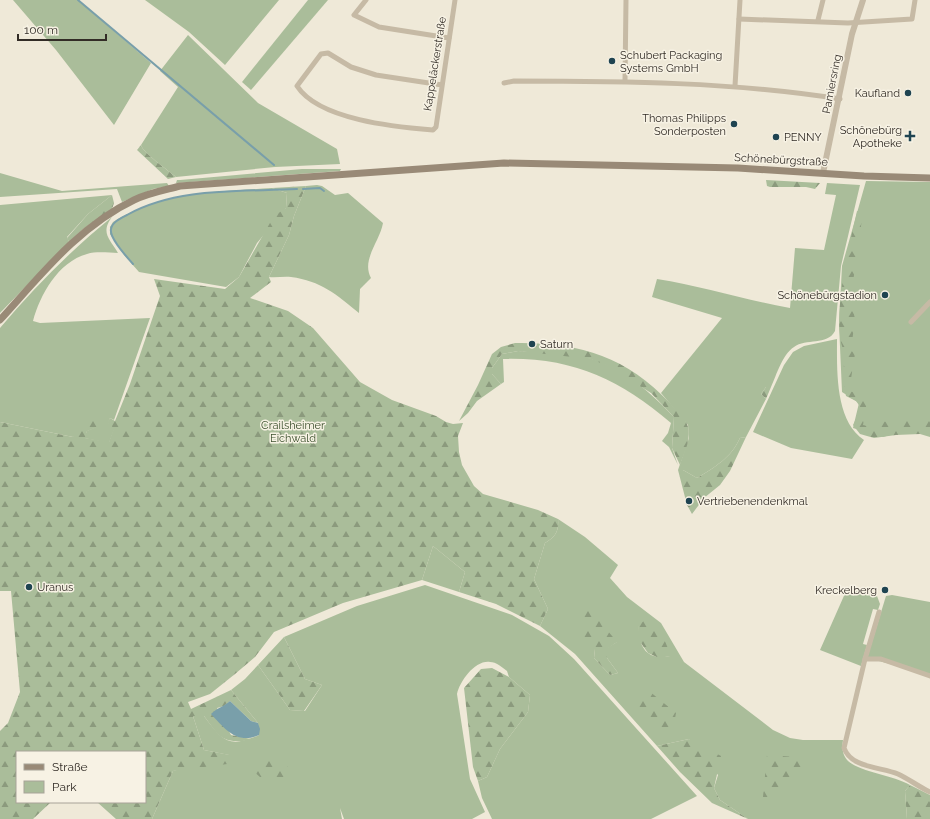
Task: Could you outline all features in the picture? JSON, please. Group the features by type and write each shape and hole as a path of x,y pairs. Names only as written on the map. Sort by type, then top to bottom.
{"main road":[{"name":"Schönebürgstraße","path":"0,320 39,277 81,236 120,207 150,194 180,186 504,163 738,168 930,178"}],"street":[{"path":"366,0 354,15 379,27 449,38"},
{"name":"Kappeläckerstraße","path":"442,85 376,76 351,67 328,53 321,54 297,86 318,104 344,116 366,121 433,130 436,127 455,0"},
{"path":"625,81 626,0"},
{"path":"735,86 740,0"},
{"path":"818,20 823,0"},
{"name":"Pamiersring","path":"824,173 855,22 863,0"},
{"path":"739,20 818,20 855,22 912,19 915,0"},
{"path":"504,83 514,81 625,81 735,86 773,89 840,99"},
{"path":"911,322 930,302"},
{"path":"879,612 865,659 845,743 846,752 857,762 899,775 930,792"},
{"path":"865,659 881,659 930,676"}],"green space":[{"path":"13,0 78,0 151,63 114,125 56,50"},
{"path":"145,0 279,0 225,65 189,32"},
{"path":"308,0 328,0 251,90 242,82"},
{"path":"188,35 258,103 337,149 340,164 275,167 176,177 151,157 141,145 178,87 160,71"},
{"path":"141,145 151,157 176,177 168,179 137,150"},
{"path":"302,169 341,169 340,171 176,183 177,180"},
{"path":"0,173 62,191 167,183 169,186 153,189 122,202 117,189 0,197"},
{"path":"766,180 820,183 815,189 806,187 770,187 767,186"},
{"name":"Schönebürgstadion","path":"866,181 930,182 930,433 912,429 883,437 853,428 859,403 842,392 839,324 842,266"},
{"path":"827,183 860,185 841,266 835,331 827,339 799,344 790,350 780,365 771,387 766,387 761,394 766,399 746,437 740,438 727,457 697,478 683,470 678,470 689,438 688,425 661,393 722,318 652,297 657,279 790,308 795,248 824,250 836,195 825,194"},
{"path":"306,186 322,186 335,195 348,193 383,223 368,264 371,278 360,289 359,313 335,294 320,285 291,277 269,277 289,235 294,216"},
{"name":"Crailsheimer Eichwald","path":"306,186 294,216 289,235 269,277 271,282 250,298 288,311 313,328 360,382 392,400 436,416 446,422 453,424 463,423 458,436 462,465 474,486 483,494 538,510 558,519 556,534 545,543 534,579 548,609 540,626 496,604 459,592 465,572 433,546 422,580 343,603 274,632 255,657 235,674 210,694 188,702 191,709 231,690 258,723 251,721 230,701 224,706 217,708 231,735 251,739 244,741 232,741 218,734 204,716 193,716 204,750 230,755 235,763 173,771 152,819 116,819 98,803 146,803 146,751 16,751 16,803 50,803 33,819 0,819 0,731 8,723 20,692 11,591 0,591 0,422 73,437 82,417 103,419 98,426 87,431 85,438 109,442 114,428 107,423 110,418 115,421 130,384 160,296 154,279 225,289 239,277 274,216 286,208 287,193 272,188"},
{"path":"272,188 287,193 286,208 257,243 239,277 226,287 139,272 124,255 110,234 110,227 113,222 151,204 210,192"},
{"path":"112,195 88,214 67,237 69,242 0,313 0,205"},
{"path":"112,195 114,203 112,209 83,229 69,242 67,238 88,214"},
{"path":"857,211 863,212 853,282 853,309 855,319 851,350 855,354 849,391 868,396 863,425 880,429 882,421 904,425 907,416 930,421 930,437 920,434 874,438 860,434 853,425 861,408 856,401 846,396 844,380 844,354 840,338 839,321 844,273"},
{"path":"112,217 108,223 107,232 109,240 118,253 91,253 77,258 67,264 46,290 40,301 33,321 40,323 150,318 114,420 110,418 108,423 115,427 109,443 84,438 87,431 98,426 73,437 0,422 0,328 53,270"},
{"path":"837,339 838,380 843,408 848,421 855,432 864,440 852,459 791,448 753,432 784,365 793,352 804,346"},
{"path":"515,343 560,345 580,349 600,355 618,363 636,374 670,403 683,417 687,424 689,437 680,465 672,448 674,417 651,393 608,366 591,359 518,351 502,354 492,368 492,374 501,384 477,401 468,413 459,421 492,354 501,347"},
{"path":"518,351 545,352 584,357 604,363 626,375 647,391 674,417 672,448 678,465 669,447 662,441 668,433 671,423 633,394 613,383 573,367 551,362 528,359 503,359 504,382 501,384 492,374 492,368 502,354"},
{"path":"766,387 771,387 766,399 761,394"},
{"path":"746,437 730,471 720,485 704,498 692,514 687,505 678,470 683,470 697,478 727,457 740,438"},
{"path":"558,519 585,537 618,565 610,578 627,597 661,623 684,662 773,730 790,738 803,740 843,740 844,754 848,761 853,765 910,785 905,791 907,819 748,819 720,800 714,788 718,775 689,739 657,746 575,654 540,626 548,609 534,579 545,543 556,534","holes":["639,625 670,656 655,656 646,651 640,640","617,642 607,648 607,658 618,673 610,675 594,658 595,649"]},
{"path":"433,546 465,572 459,592 422,580"},
{"path":"425,585 512,615 549,636 574,659 697,796 651,819 492,819 482,798 478,781 487,777 500,749 528,712 530,695 509,677 507,671 501,666 492,662 484,662 469,672 461,683 457,694 470,779 485,812 472,819 344,819 340,808 342,819 152,819 173,771 229,755 204,750 193,716 204,716 216,731 227,740 240,741 259,735 258,723 231,690 245,679 258,665 290,710 305,711 322,685 305,679 284,637 357,606"},
{"path":"847,589 877,596 880,604 878,610 873,609 863,644 867,645 861,666 820,650"},
{"path":"892,595 930,602 930,674 867,658 886,596"},
{"path":"588,607 617,642 607,649 607,658 618,673 610,675 594,658 595,649 584,637 583,611"},
{"path":"647,618 658,624 671,656 659,658 648,653 638,639 639,625"},
{"path":"284,637 305,679 322,685 304,711 290,710 258,665"},
{"path":"492,668 509,677 530,695 528,712 500,749 487,777 478,781 473,767 464,688 481,669"},
{"path":"649,691 676,713 673,729 662,728 631,706"},
{"path":"689,739 721,756 714,788 720,800 748,819 712,803 680,772 657,746"},
{"path":"767,755 810,758 803,775 771,799 763,797"},
{"path":"263,758 282,761 288,767 293,777 284,787 260,777 252,770 253,766"},
{"path":"910,785 930,795 930,819 907,819 905,791"}],"water":[{"path":"230,701 251,721 258,723 260,729 259,735 251,738 238,737 221,725 211,714"}],"waterway":[{"path":"78,0 274,165"},
{"path":"303,189 320,188 324,191"},
{"path":"133,264 116,242 111,233 111,229 115,222 146,206 188,195 232,191 297,189"}],"place":[{"name":"Schubert Packaging Systems GmbH","path":"612,61"},
{"name":"Kaufland","path":"908,93"},
{"name":"Thomas Philipps Sonderposten","path":"734,124"},
{"name":"Schönebürg Apotheke","path":"910,136"},
{"name":"PENNY","path":"776,137"},
{"name":"Schönebürgstadion","path":"885,295"},
{"name":"Saturn","path":"532,344"},
{"name":"Vertriebenendenkmal","path":"689,501"},
{"name":"Uranus","path":"29,587"},
{"name":"Kreckelberg","path":"885,590"}]}
